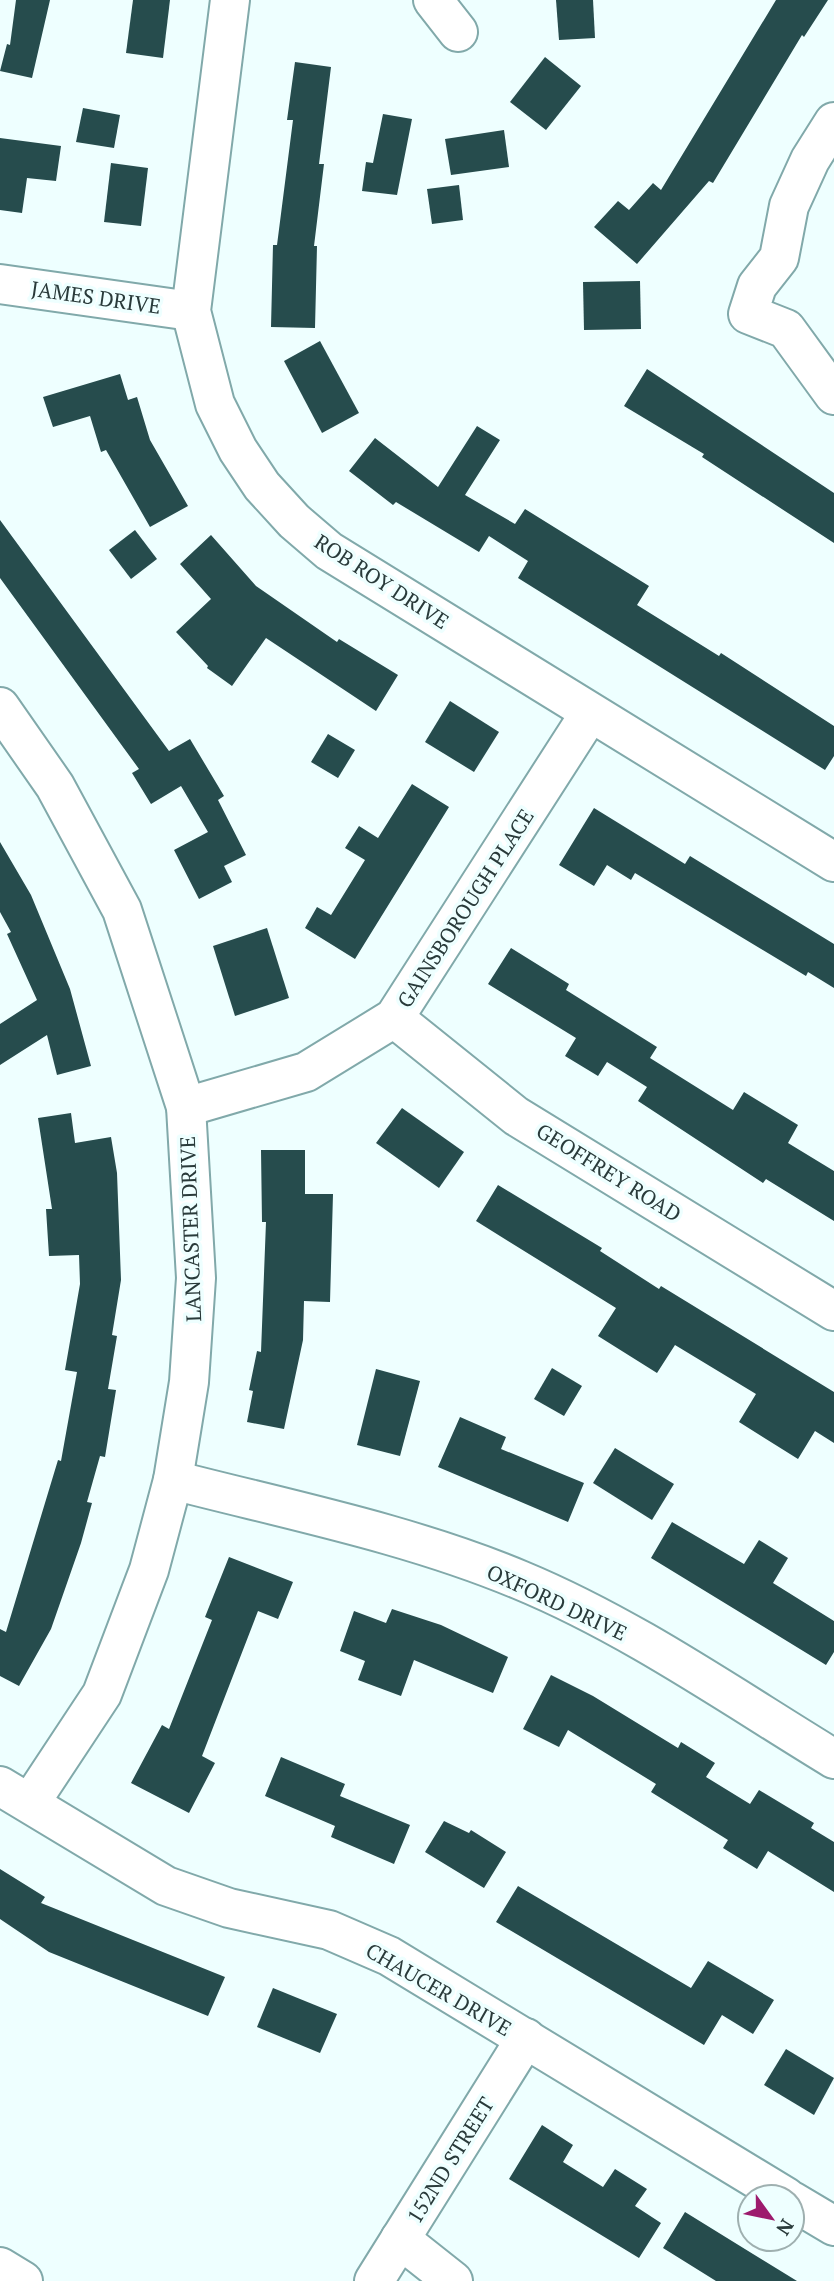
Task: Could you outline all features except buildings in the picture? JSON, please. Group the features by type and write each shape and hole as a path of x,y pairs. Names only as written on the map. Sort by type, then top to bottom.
{"street":[{"name":"ROB ROY DRIVE","path":"230,0 191,311 215,404 237,450 262,486 294,521 329,551 834,862"},
{"path":"433,0 458,32"},
{"path":"834,122 810,160 789,206 779,258 757,286 748,314 786,329 834,395"},
{"name":"JAMES DRIVE","path":"0,284 191,311"},
{"name":"LANCASTER DRIVE","path":"0,707 55,786 122,910 186,1107 196,1278 189,1382 173,1480 149,1570 102,1694 15,1795"},
{"name":"GAINSBOROUGH PLACE","path":"186,1107 306,1073 394,1018 590,713"},
{"name":"GEOFFREY ROAD","path":"394,1018 516,1116 834,1311"},
{"name":"OXFORD DRIVE","path":"173,1480 406,1541 520,1580 631,1635 834,1759"},
{"name":"CHAUCER DRIVE","path":"15,1795 166,1886 229,1908 329,1930 388,1956 763,2183"},
{"name":"152ND STREET","path":"374,2281 526,2038"},
{"path":"806,2209 834,2226"},
{"path":"400,2239 453,2281"},
{"path":"0,2267 23,2281"}]}
